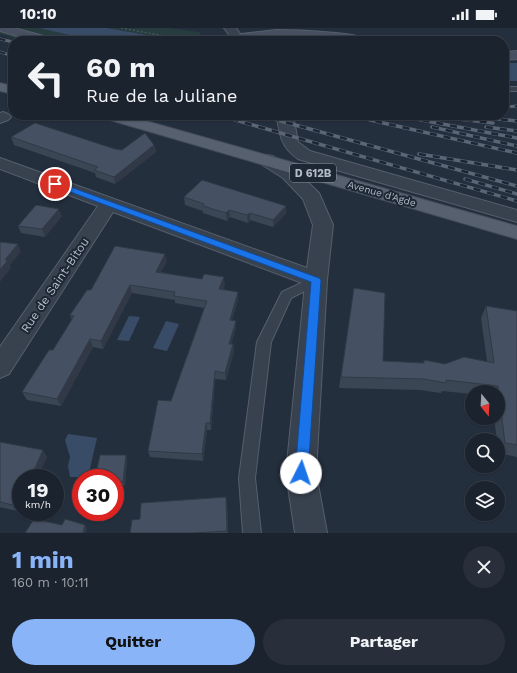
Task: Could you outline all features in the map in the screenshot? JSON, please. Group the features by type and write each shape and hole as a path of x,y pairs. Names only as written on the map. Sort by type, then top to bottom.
{"main road":[{"path":"1,28 29,36"},
{"path":"233,33 294,33 332,36"},
{"name":"Avenue d'Agde","path":"126,120 517,232"}],"street":[{"path":"286,120 289,143 293,149 304,155 517,216"},
{"path":"267,160 288,174 312,197 323,226 316,280 301,473 311,533"},
{"path":"0,163 316,280"},
{"name":"Rue de Saint-Bitou","path":"0,367 109,204"}],"lane":[{"path":"252,533 247,478 264,342 286,295 316,280"}],"path":[{"path":"121,28 164,36"}],"green space":[{"path":"0,28 39,28 73,36 8,36 0,34"},
{"path":"107,28 170,28 199,32 201,36 153,36"}],"water":[{"path":"39,28 107,28 153,36 73,36"},
{"path":"509,63 517,63 517,81 509,81"},
{"path":"129,316 140,317 129,341 117,340"},
{"path":"166,321 179,324 167,351 153,348"},
{"path":"68,434 97,438 90,469 72,469 72,477 70,477 68,466 70,457 65,440"}],"building":[{"path":"35,123 115,149 122,150 145,133 154,145 114,177 94,170 98,167 11,137"},
{"path":"202,180 286,206 273,220 250,213 247,215 229,210 226,213 203,206 204,204 184,197"},
{"path":"36,205 59,209 42,229 18,226"},
{"path":"0,242 18,244 5,260 8,260 0,270"},
{"path":"115,246 165,254 156,272 202,279 204,274 224,277 219,289 238,292 230,320 236,321 229,344 233,344 225,373 215,371 210,423 206,423 202,454 148,451 158,400 171,401 207,301 174,296 175,292 130,285 101,341 90,339 57,399 22,392 49,350 53,350 74,316 70,315 87,290 91,290"},
{"path":"354,288 385,293 383,361 424,363 424,360 445,364 464,357 494,363 486,306 517,311 517,445 505,443 505,433 503,425 505,425 505,385 489,385 446,380 446,383 424,379 341,377"},
{"path":"0,442 43,450 35,469 12,469 12,505 0,502"},
{"path":"100,455 126,455 124,473 124,469 97,469"},
{"path":"226,497 227,531 193,533 130,533 132,520 140,519 141,503"},
{"path":"65,519 85,525 83,533 25,533 33,521 43,521 62,525"}],"railway":[{"path":"0,39 8,41"},
{"path":"0,52 8,54"},
{"path":"509,107 517,106"},
{"path":"235,120 517,201"},
{"path":"277,120 517,186"},
{"path":"370,120 517,153"},
{"path":"422,120 517,138"},
{"path":"467,120 493,123"},
{"path":"507,120 517,121"},
{"path":"432,127 517,146"},
{"path":"486,127 517,131"},
{"path":"419,154 517,170"},
{"path":"465,179 517,194"}],"route":[{"path":"55,184 316,280 301,473"}]}
